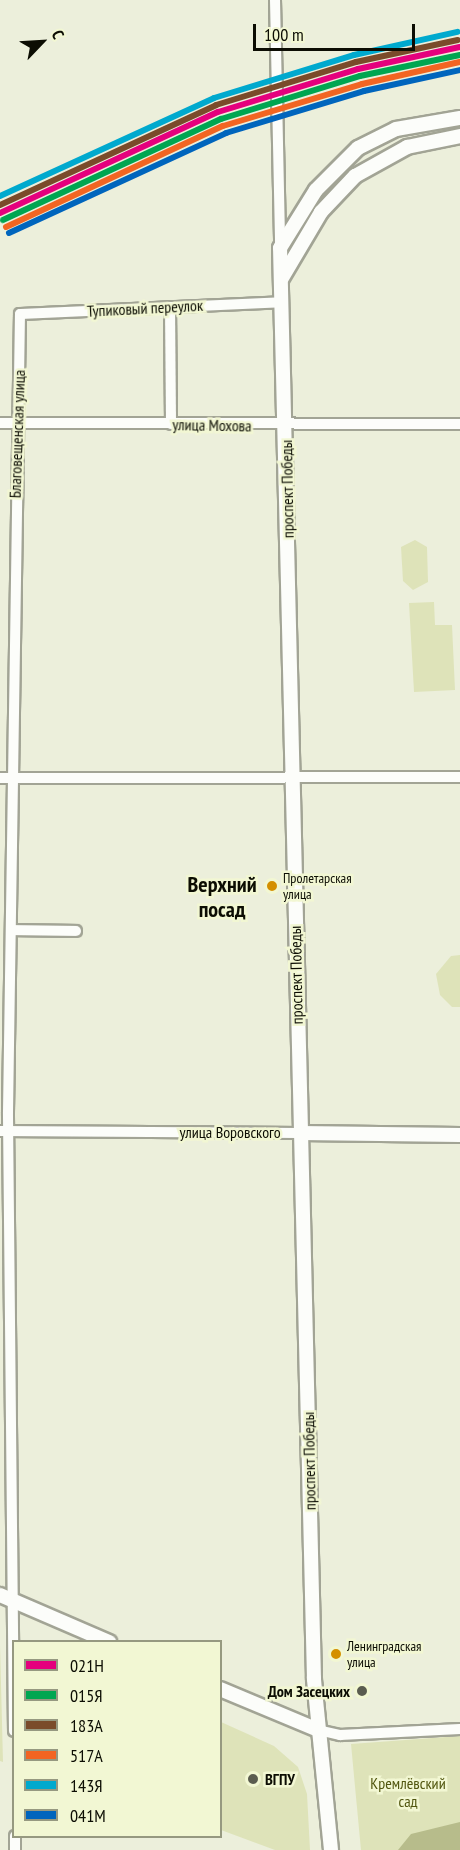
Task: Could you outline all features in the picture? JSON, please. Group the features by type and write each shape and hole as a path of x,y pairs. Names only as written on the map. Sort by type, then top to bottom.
{"main road":[{"path":"280,248 316,190 358,148 396,129 460,118"},
{"path":"281,280 321,212 355,176 407,147 460,136"},
{"name":"проспект Победы","path":"280,248 300,1133 318,1730 331,1850"},
{"name":"улица Воровского","path":"300,1133 460,1135"},
{"path":"6,1598 107,1640"},
{"path":"222,1690 318,1730"}],"street":[{"name":"проспект Победы","path":"275,0 280,248"},
{"name":"Тупиковый переулок","path":"20,325 20,314 282,302"},
{"path":"170,307 171,424"},
{"name":"Благовещенская улица","path":"12,1698 6,1598 4,1132 11,930 5,778 19,423 20,325"},
{"name":"улица Мохова","path":"0,423 285,426 460,424"},
{"path":"5,778 460,777"},
{"path":"11,930 76,931"},
{"name":"улица Воровского","path":"4,1132 300,1133"},
{"path":"318,1730 340,1735 460,1729"}],"green space":[{"path":"415,540 427,547 428,582 413,590 403,581 401,547"},
{"path":"434,602 435,625 452,625 455,690 414,692 409,603"},
{"path":"460,955 460,1007 452,1007 440,995 436,974 451,956"},
{"path":"0,1645 3,1762 0,1761"},
{"path":"222,1722 274,1746 298,1767 307,1794 310,1850 275,1850 222,1830"},
{"name":"Кремлёвский сад","path":"460,1736 460,1850 361,1850 351,1744"}],"shaded area":[{"path":"460,1822 460,1850 398,1850 411,1834"}],"transit line":[{"name":"143Я","path":"0,196 214,98 354,55 457,32"},
{"name":"183А","path":"0,205 216,105 356,62 458,40"},
{"name":"021Н","path":"0,213 218,112 358,69 460,47"},
{"name":"015Я","path":"3,220 221,119 360,76 460,55"},
{"name":"517А","path":"6,227 223,126 362,84 460,62"},
{"name":"041М","path":"9,233 226,133 364,91 460,70"}],"place":[{"name":"Пролетарская улица","path":"272,886"},
{"name":"Ленинградская улица","path":"336,1654"},
{"name":"Дом Засецких","path":"362,1691"},
{"name":"ВГПУ","path":"253,1779"}],"district":[{"name":"Верхний посад","path":"222,896"}]}
